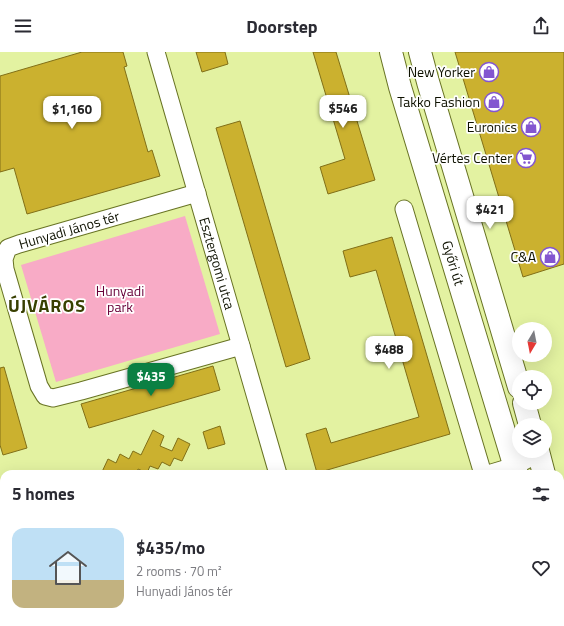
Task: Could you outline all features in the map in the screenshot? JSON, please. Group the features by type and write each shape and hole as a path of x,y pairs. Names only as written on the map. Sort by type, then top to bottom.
{"main road":[{"name":"Győri út","path":"391,52 400,87 516,470"},
{"name":"Győri út","path":"420,52 514,370"},
{"path":"540,458 543,470"}],"street":[{"name":"Esztergomi utca","path":"156,52 277,470"},
{"name":"Hunyadi János tér","path":"197,194 8,248 4,259 5,269 39,386 45,396 53,398 81,391 241,346"},
{"path":"404,209 482,470"},
{"path":"516,470 531,458"}],"green space":[{"name":"Hunyadi park","path":"185,216 220,334 56,382 21,265"}],"building":[{"path":"82,52 123,52 127,66 124,67 148,152 152,150 160,176 27,214 14,168 0,172 0,76"},
{"path":"196,52 225,52 228,64 202,72"},
{"path":"313,52 336,52 375,180 328,194 320,167 345,159"},
{"name":"Vértes Center","path":"455,52 564,52 564,264 523,277"},
{"path":"240,121 310,359 286,367 216,128"},
{"path":"392,237 450,434 327,470 316,470 306,434 326,428 331,443 419,417 376,270 350,277 343,251"},
{"path":"213,366 220,390 89,428 81,404"},
{"path":"4,367 27,448 3,455 0,445 0,368"},
{"path":"220,426 225,444 208,449 203,432"},
{"path":"153,430 164,436 160,446 172,451 178,438 190,444 182,461 174,458 170,466 162,462 158,469 150,466 148,470 103,470 108,459 116,463 120,454 129,459 133,451 141,455"}],"place":[{"name":"New Yorker","path":"489,72"},
{"name":"Takko Fashion","path":"494,102"},
{"name":"Euronics","path":"531,127"},
{"name":"Vértes Center","path":"526,158"},
{"name":"C&A","path":"550,257"}],"district":[{"name":"ÚJVÁROS","path":"47,306"}]}
